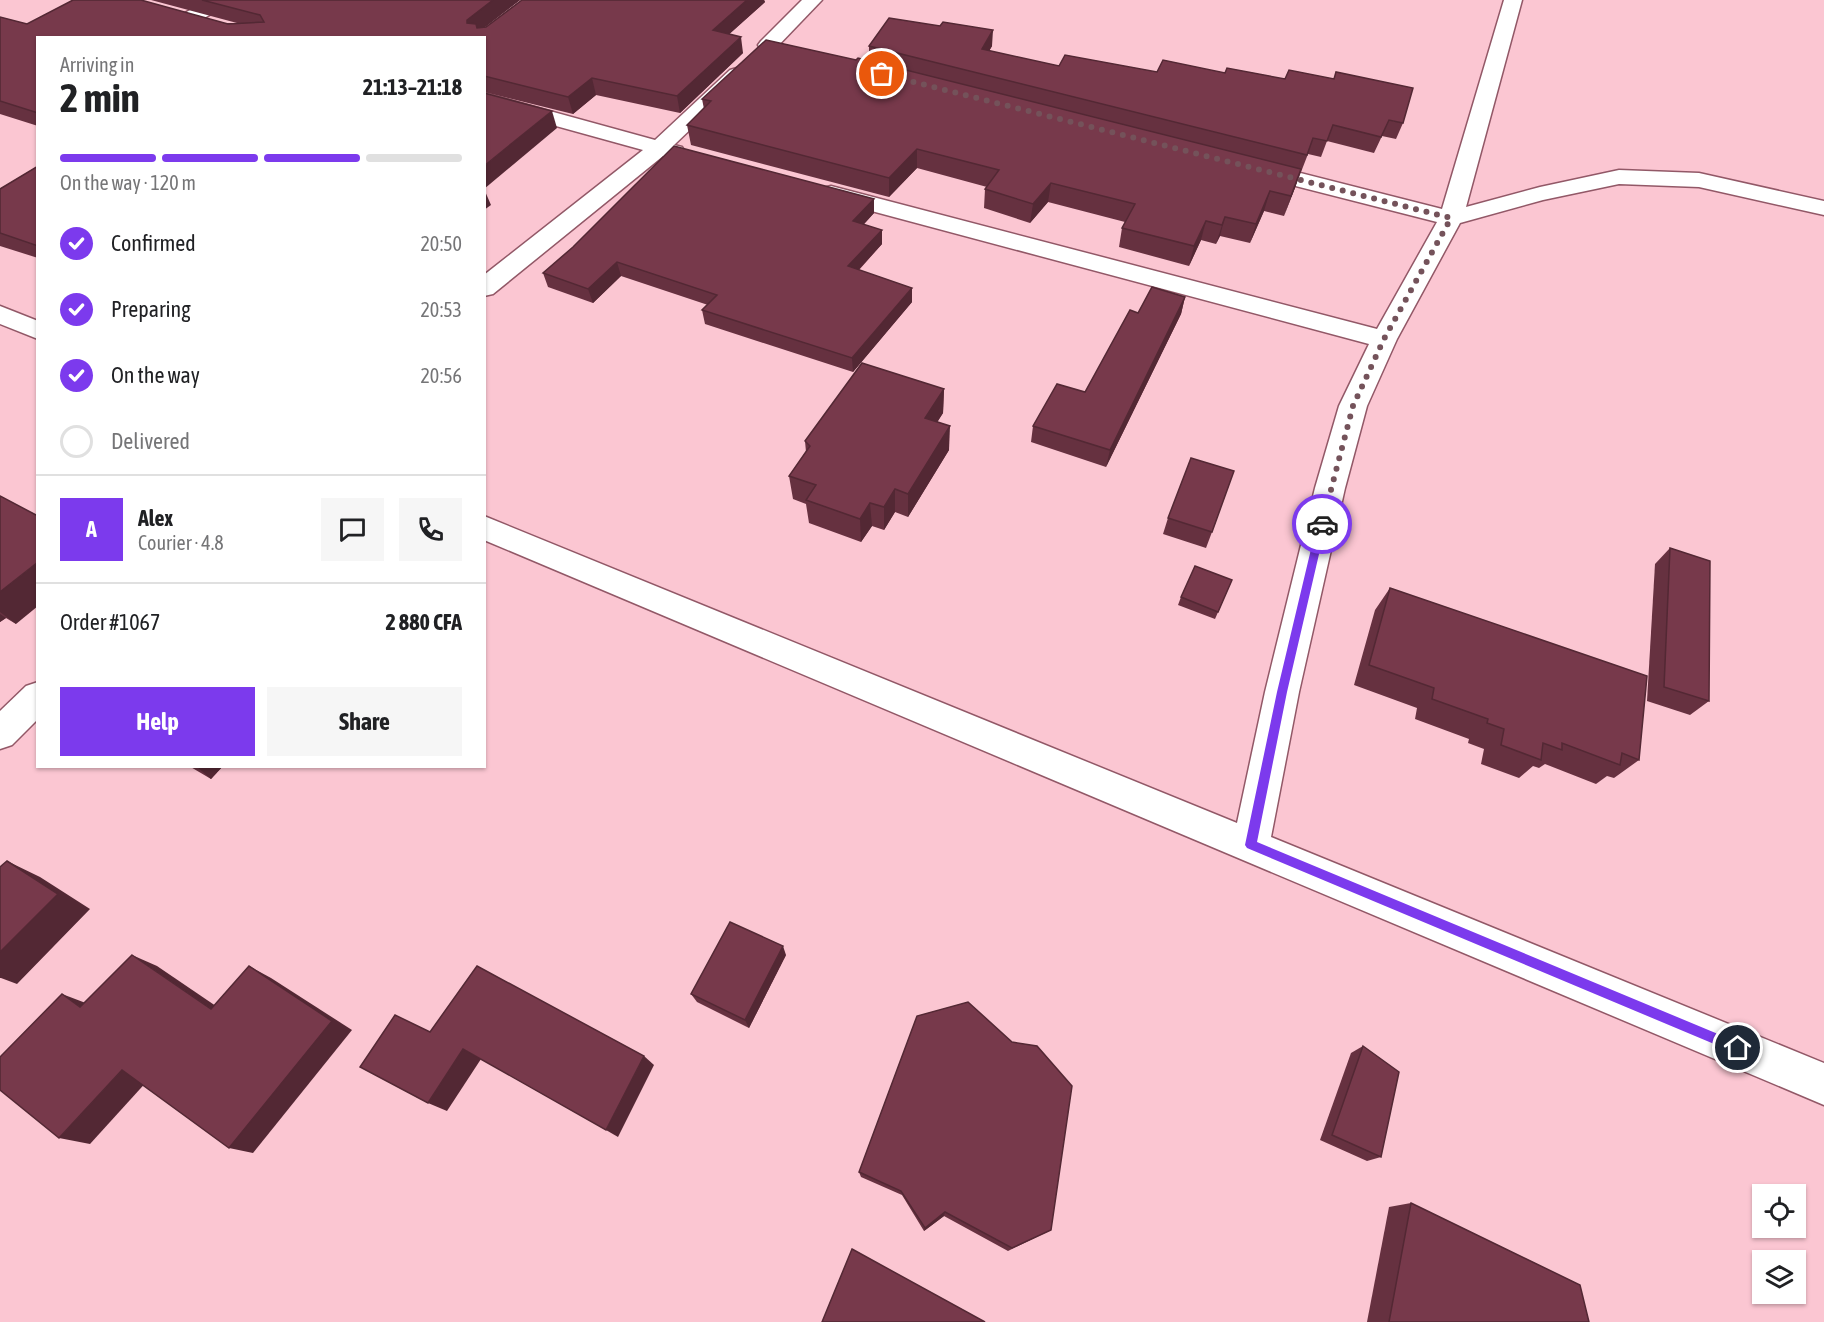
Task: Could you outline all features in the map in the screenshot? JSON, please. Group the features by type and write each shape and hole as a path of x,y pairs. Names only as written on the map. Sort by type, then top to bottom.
{"street":[{"path":"190,18 222,0"},
{"path":"486,286 658,147 813,0"},
{"path":"1251,845 1282,692 1330,488 1353,406 1384,339 1451,218 1513,0"},
{"path":"167,12 210,24"},
{"path":"768,45 791,51"},
{"path":"486,100 693,157"},
{"path":"1231,162 1451,218 1540,194 1619,177 1698,180 1824,208"},
{"path":"808,187 1384,339"},
{"path":"0,314 36,331"},
{"path":"486,528 1824,1084"},
{"path":"0,734 36,698"}],"building":[{"path":"73,0 141,0 228,24 264,22 260,15 202,0 493,0 467,20 467,23 476,24 477,28 486,27 522,0 747,0 713,30 741,37 677,96 592,78 568,97 486,76 486,36 36,36 36,112 0,101 0,17 27,24"},
{"path":"889,18 940,26 943,22 993,30 982,49 1059,66 1065,55 1157,72 1163,60 1225,73 1227,68 1285,79 1289,70 1334,79 1336,72 1413,88 1403,123 1389,120 1381,137 1333,125 1327,141 1313,138 1307,155 869,46"},
{"path":"766,40 856,60 858,58 1301,169 1291,196 1270,191 1256,224 1225,217 1222,225 1206,221 1194,246 1122,228 1135,204 1051,183 1033,204 985,189 999,170 917,149 889,178 687,125 711,101 702,99"},
{"path":"486,94 552,111 486,164"},
{"path":"674,146 874,199 853,221 882,230 848,266 912,288 852,358 702,310 717,295 617,262 588,289 543,273 573,247"},
{"path":"36,167 36,245 0,233 0,189"},
{"path":"1152,287 1185,297 1110,450 1033,426 1057,384 1085,392 1130,310 1138,313"},
{"path":"862,363 944,389 925,418 950,426 908,494 895,489 884,507 870,503 860,519 806,500 816,485 789,476 810,446 805,441"},
{"path":"1191,458 1234,471 1212,532 1168,518"},
{"path":"0,496 36,515 36,564 0,592"},
{"path":"1670,548 1710,561 1709,701 1664,687"},
{"path":"1195,566 1232,580 1218,612 1181,597"},
{"path":"1390,588 1647,676 1639,760 1622,753 1620,765 1562,743 1562,750 1543,743 1541,760 1501,745 1504,729 1487,723 1488,719 1432,699 1434,688 1369,665"},
{"path":"7,861 58,894 0,952 0,867"},
{"path":"730,922 783,946 745,1020 691,994"},
{"path":"132,955 211,1009 249,966 332,1021 229,1148 122,1070 59,1138 0,1090 0,1057 62,994 80,1007"},
{"path":"477,966 644,1056 606,1130 463,1049 428,1103 360,1067 395,1015 430,1032"},
{"path":"968,1002 1012,1042 1037,1046 1072,1086 1051,1230 1012,1248 945,1212 925,1228 901,1191 859,1172 917,1016"},
{"path":"1363,1046 1399,1072 1381,1157 1332,1135"},
{"path":"1411,1203 1580,1285 1589,1322 1389,1322"},
{"path":"852,1249 985,1322 822,1322"}],"way so far":[{"path":"882,74 1451,218 1384,339 1353,406 1322,524"}],"route":[{"path":"1322,524 1282,692 1251,845 1738,1048"}]}
